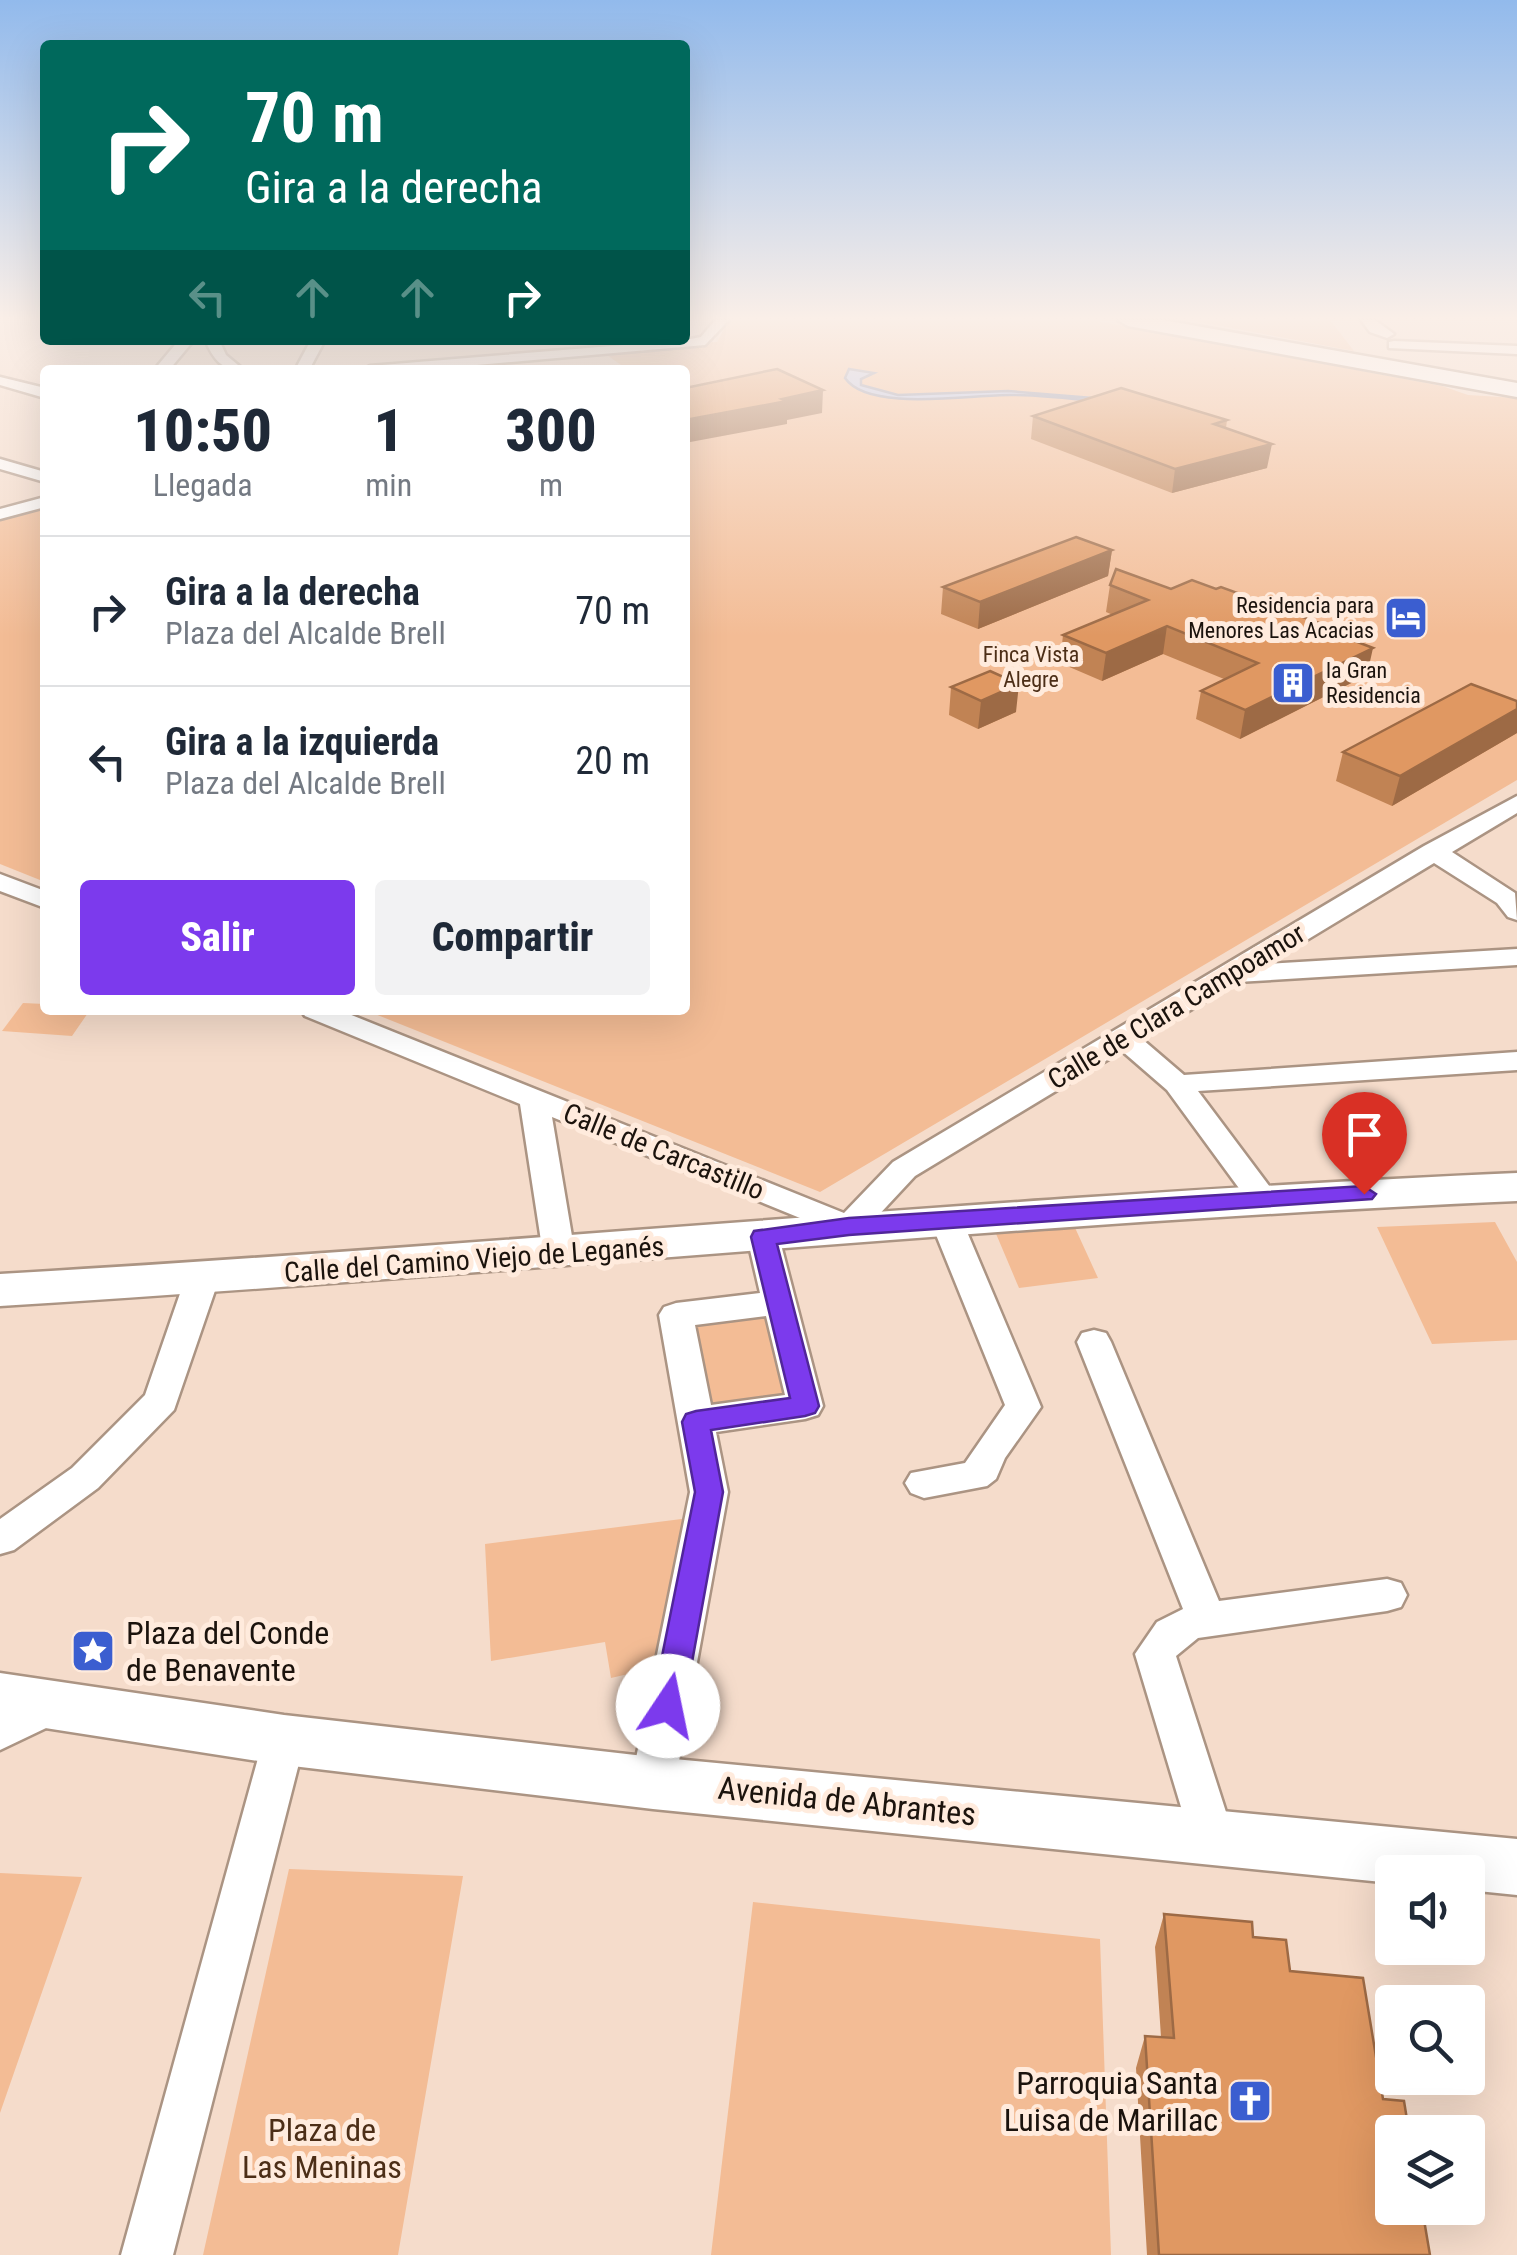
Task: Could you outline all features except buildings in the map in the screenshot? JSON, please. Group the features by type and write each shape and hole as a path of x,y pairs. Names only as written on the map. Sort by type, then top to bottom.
{"street":[{"path":"0,464 40,476"},
{"path":"0,514 40,503"},
{"name":"Calle de Clara Campoamor","path":"849,1226 904,1169 1517,803"},
{"path":"1433,852 1513,902"},
{"path":"0,882 40,898"},
{"path":"1226,974 1517,957"},
{"name":"Calle de Carcastillo","path":"327,1015 849,1226"},
{"path":"1124,1038 1177,1084 1262,1199"},
{"path":"1177,1084 1517,1062"},
{"name":"Calle de Carcastillo","path":"534,1099 559,1254"},
{"name":"Calle del Camino Viejo de Leganés","path":"0,1290 559,1254 849,1226 1517,1187"},
{"path":"924,1484 974,1476 983,1469 1023,1408 946,1220"},
{"path":"696,1422 805,1406 763,1237"},
{"path":"0,1540 86,1478 160,1400 202,1279"},
{"path":"653,1783 709,1492 676,1314 778,1303"},
{"path":"1094,1342 1207,1619"},
{"path":"1212,1837 1155,1654 1166,1634 1180,1625 1207,1619 1387,1595"},
{"path":"0,1731 25,1701"},
{"name":"Avenida de Abrantes","path":"25,1701 284,1740 653,1783 1517,1867"},
{"path":"147,2255 284,1740"}],"green space":[{"name":"Finca Vista Alegre","path":"690,425 1517,425 1517,780 820,1192 378,1015 690,1015"},
{"path":"40,507 40,880 0,864 0,518"},
{"path":"23,1003 40,1004 40,1015 87,1015 72,1036 2,1031"},
{"path":"1071,1219 1098,1278 1019,1288 994,1229"},
{"path":"1495,1222 1517,1262 1517,1340 1432,1344 1377,1227"},
{"path":"777,1303 805,1406 696,1421 676,1315"},
{"path":"705,1516 654,1668 611,1678 605,1642 491,1661 485,1544"},
{"name":"Plaza de Las Meninas","path":"289,1869 463,1876 398,2255 203,2255"},
{"path":"0,1873 82,1877 0,2113"},
{"path":"753,1902 1100,1939 1111,2255 711,2255"}],"place":[{"name":"Residencia para Menores Las Acacias","path":"1406,618"},
{"name":"la Gran Residencia","path":"1293,683"},
{"name":"Plaza del Conde de Benavente","path":"93,1651"},
{"name":"Parroquia Santa Luisa de Marillac","path":"1250,2101"}],"route":[{"path":"668,1706 709,1492 696,1422 805,1406 763,1237 849,1226 1364,1194"}]}
